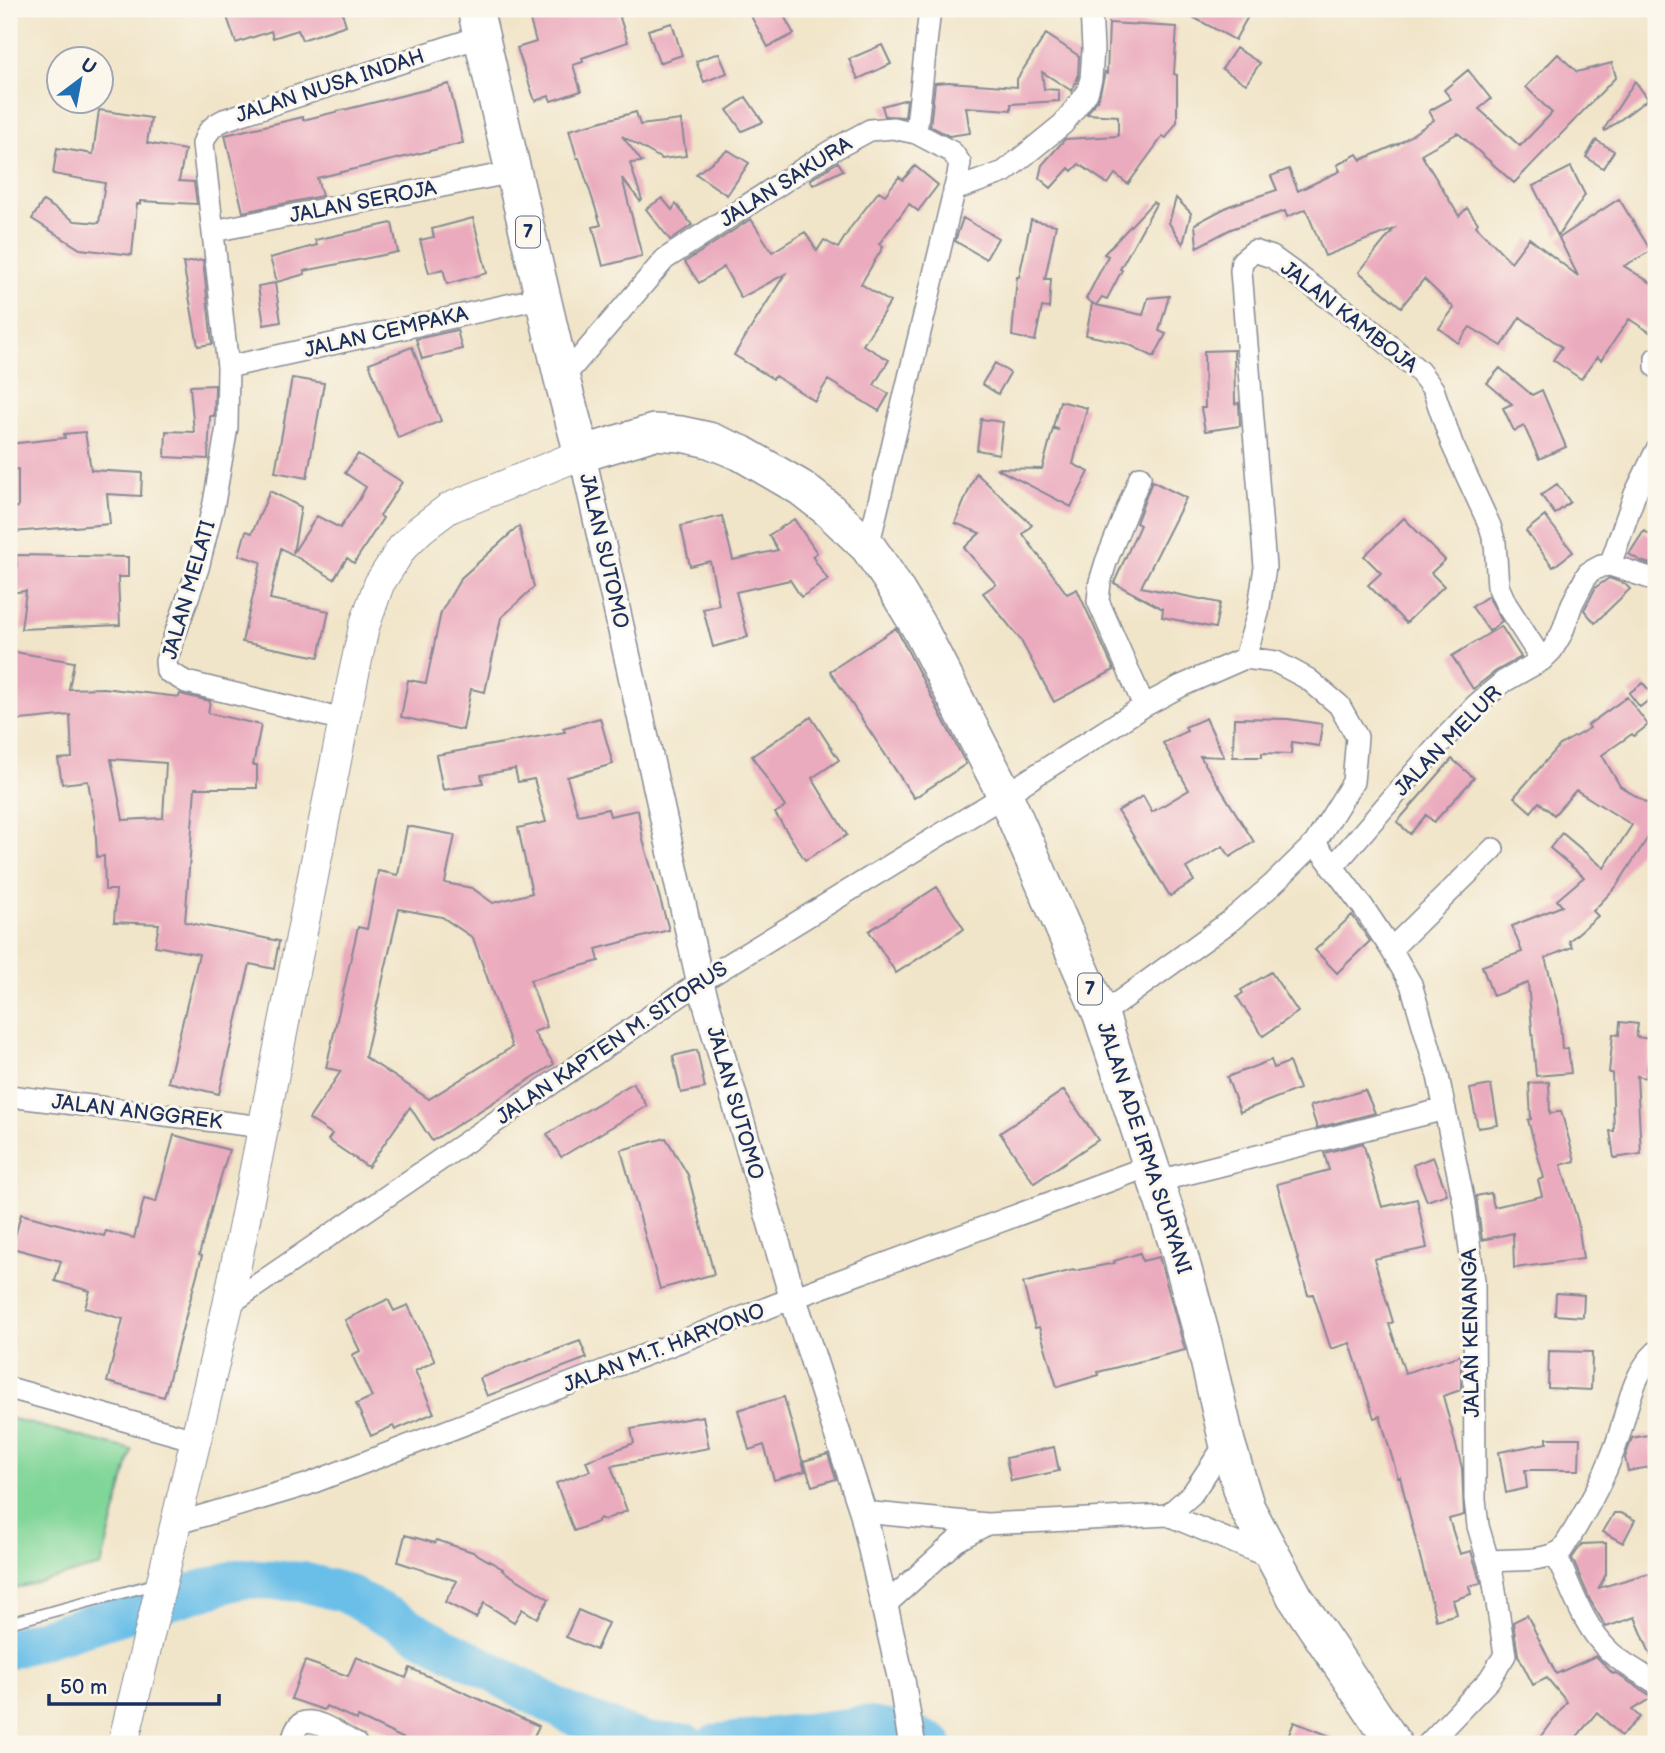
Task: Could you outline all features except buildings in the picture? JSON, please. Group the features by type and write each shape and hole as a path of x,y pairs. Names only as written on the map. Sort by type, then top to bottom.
{"highway":[{"name":"7","path":"479,22 582,454"},
{"name":"JALAN ADE IRMA SURYANI","path":"582,454 654,432 681,433 709,440 741,453 801,488 828,509 867,547 888,576 920,629 1005,795 1101,1016 1155,1173 1204,1343 1227,1442 1247,1508 1317,1631 1394,1744"}],"main road":[{"path":"124,1737 228,1305 344,720 364,627 379,584 402,548 421,529 449,508 582,454"}],"street":[{"path":"916,133 930,9"},
{"path":"954,190 1004,172 1063,124 1087,93 1093,49 1091,9"},
{"name":"JALAN NUSA INDAH","path":"228,367 203,144 206,134 214,125 224,120 479,22"},
{"name":"JALAN SAKURA","path":"562,379 665,259 829,152 870,130 893,128 916,133 952,152 960,163 867,547"},
{"name":"JALAN SEROJA","path":"213,231 514,172"},
{"name":"JALAN KAMBOJA","path":"1245,658 1258,613 1265,566 1241,271 1242,261 1254,251 1272,257 1366,325 1419,371 1433,389 1452,444 1490,526 1498,586 1506,604 1542,660"},
{"name":"JALAN CEMPAKA","path":"228,367 544,297"},
{"path":"1656,358 1656,367"},
{"name":"JALAN MELATI","path":"228,367 227,427 214,503 198,568 166,661 167,671 186,682 344,720"},
{"path":"1656,451 1635,494 1610,565 1656,580"},
{"name":"JALAN SUTOMO","path":"582,454 700,982 793,1298 863,1512 911,1735"},
{"path":"1140,477 1106,562 1098,601 1144,706"},
{"name":"JALAN MELUR","path":"1332,868 1440,742 1476,705 1503,682 1542,660 1562,633 1572,604 1588,573 1601,565 1610,565"},
{"path":"1101,1016 1229,922 1272,885 1315,843 1353,782 1357,737 1339,705 1307,679 1276,662 1245,658"},
{"name":"JALAN KAPTEN M. SITORUS","path":"228,1305 700,982 1005,795 1144,706 1181,686 1245,658"},
{"name":"JALAN KENANGA","path":"1315,843 1363,907 1411,984 1438,1076 1464,1203 1474,1281 1475,1499 1478,1525 1493,1578 1505,1655 1489,1680 1428,1744"},
{"path":"1391,949 1493,849"},
{"name":"JALAN ANGGREK","path":"9,1096 264,1127"},
{"name":"JALAN M.T. HARYONO","path":"175,1524 306,1485 793,1298 1155,1173 1445,1110"},
{"path":"1488,1561 1556,1555 1566,1544 1601,1481 1615,1449 1636,1382 1656,1352"},
{"path":"9,1388 195,1440"},
{"path":"1168,1515 1192,1494 1227,1442"},
{"path":"863,1512 987,1524 1168,1515 1274,1559"},
{"path":"884,1606 956,1541 987,1524"},
{"path":"1556,1555 1598,1639 1611,1653 1656,1683"},
{"path":"292,1744 298,1726 309,1721 325,1726 356,1744"}],"lane":[{"path":"9,1623 161,1590"}],"green space":[{"path":"9,1418 132,1450 101,1566 9,1590"}],"waterway":[{"path":"9,1649 242,1578 303,1582 345,1593 568,1713 644,1742 686,1744"},
{"path":"715,1744 864,1726 906,1733 933,1744"}]}
